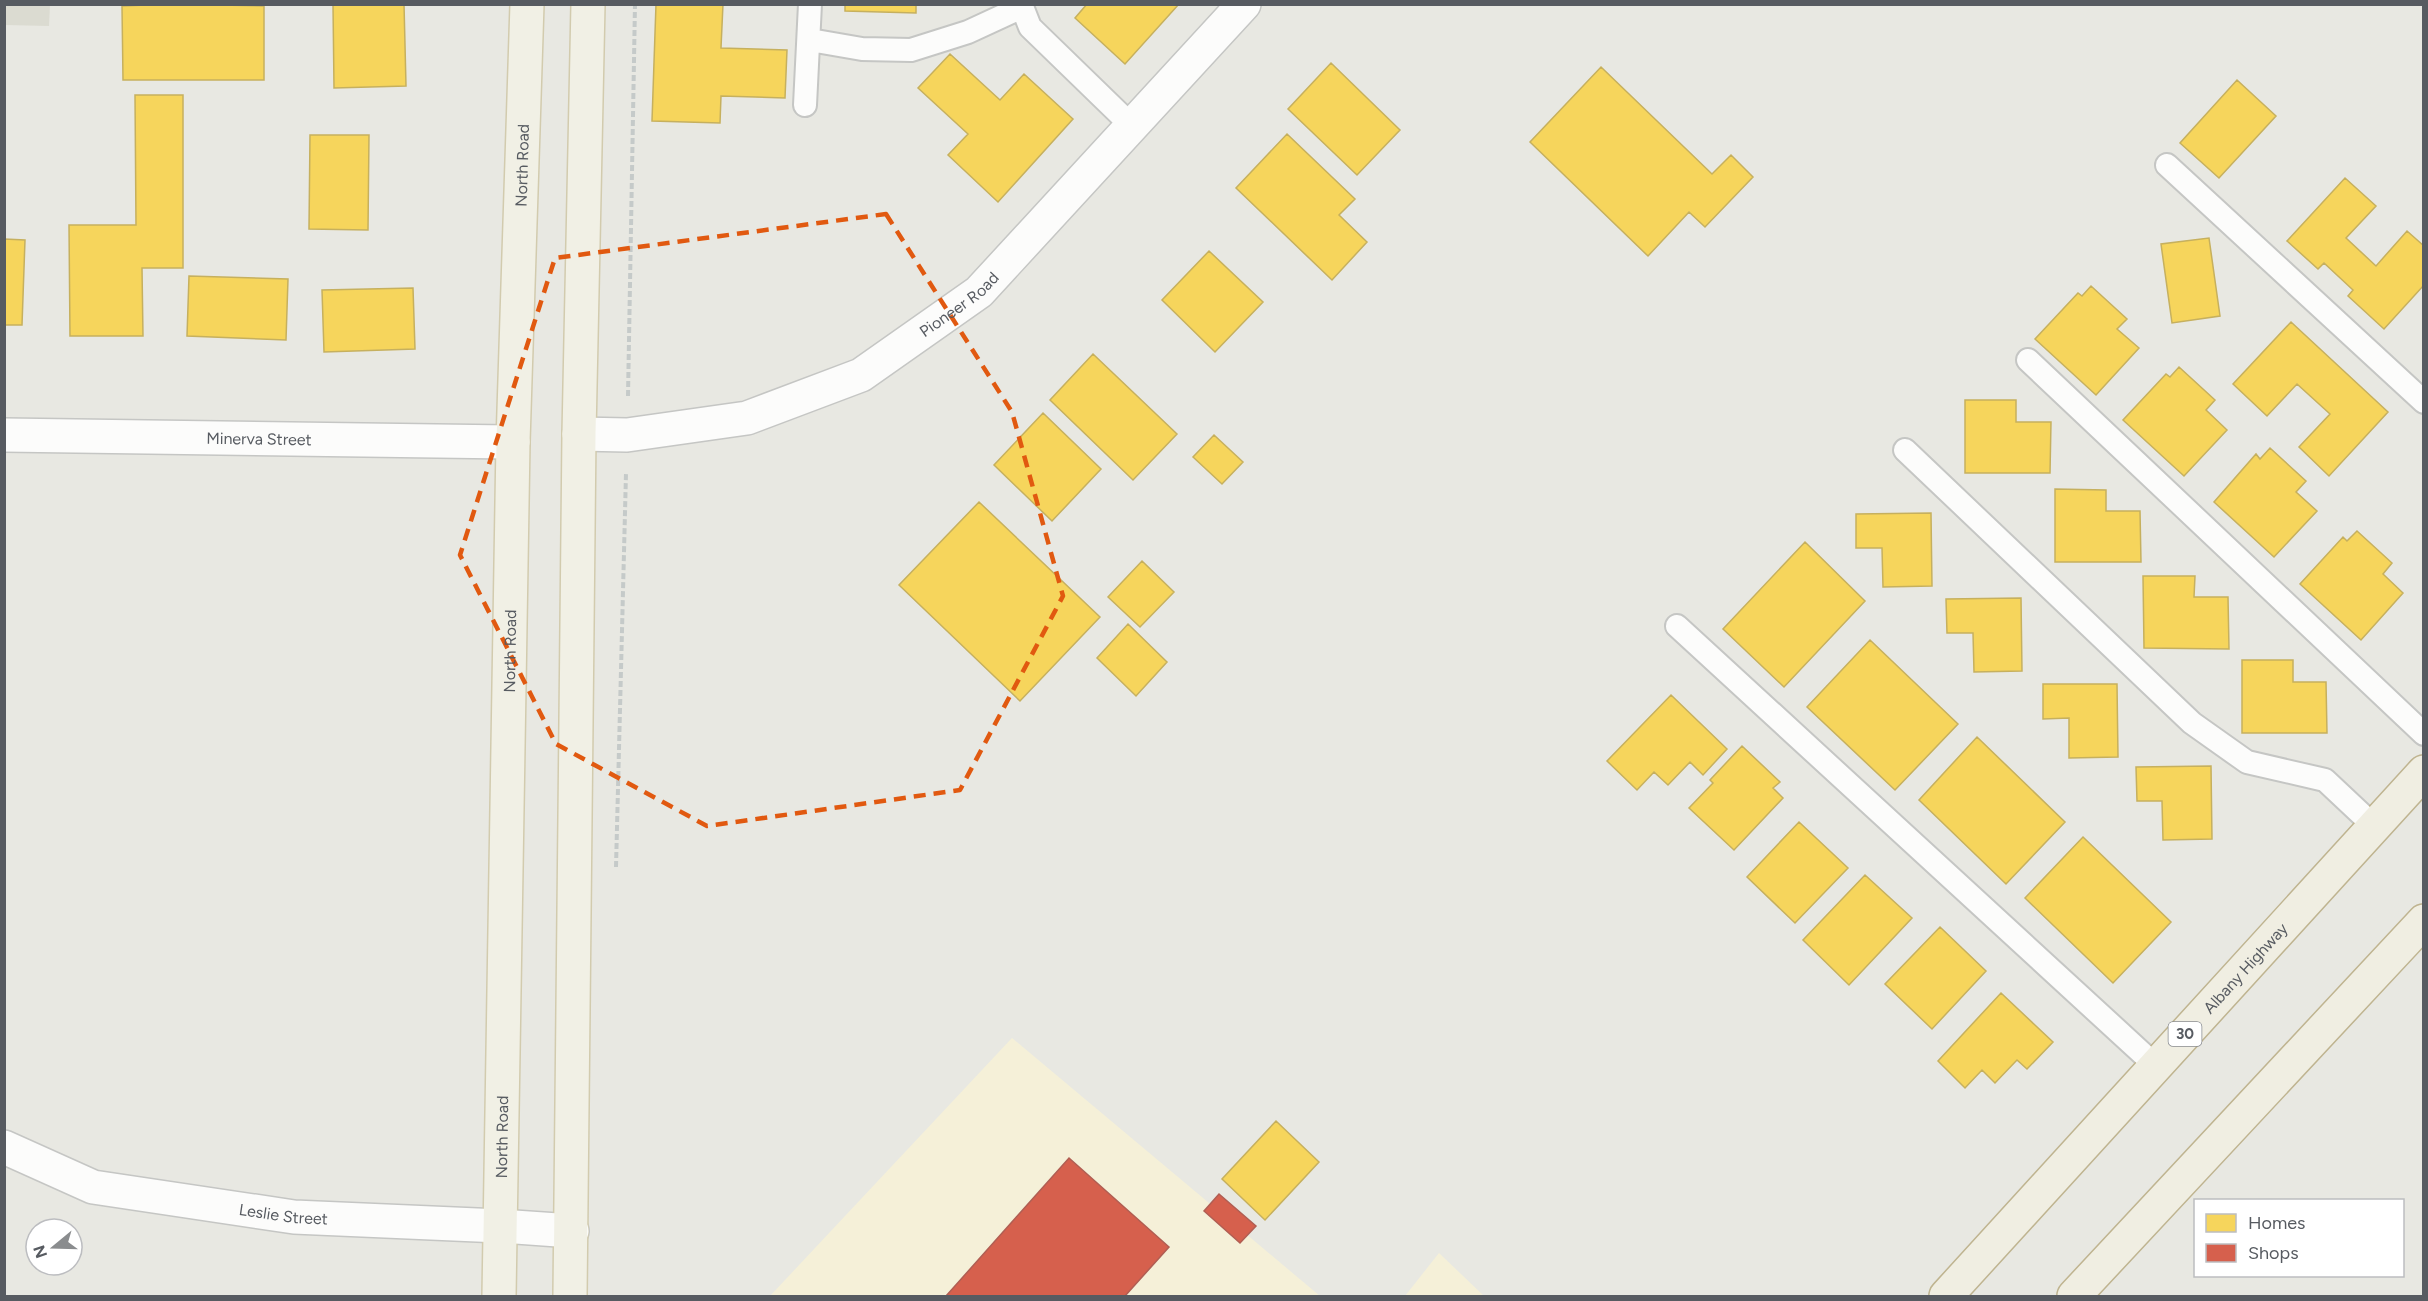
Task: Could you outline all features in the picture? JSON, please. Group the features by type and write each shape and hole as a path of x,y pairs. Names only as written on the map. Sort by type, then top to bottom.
{"highway":[{"name":"Albany Highway","path":"1946,1296 2424,772"},
{"path":"2074,1296 2424,921"}],"main road":[{"name":"North Road","path":"499,1296 513,442 526,4"},
{"path":"570,1296 579,434 588,4"}],"street":[{"name":"Pioneer Road","path":"579,434 627,435 747,418 861,375 979,292 1244,4"},
{"name":"Minerva Street","path":"4,435 513,442"},
{"name":"Leslie Street","path":"4,1147 93,1187 294,1217 572,1231"}],"lane":[{"path":"805,105 810,4"},
{"path":"810,40 862,49 911,50 968,32 1022,6 1030,27 1132,126"},
{"path":"2166,165 2424,402"},
{"path":"2028,360 2424,734"},
{"path":"1905,450 2192,723 2247,762 2325,780 2374,826"},
{"path":"1677,626 2156,1066"}],"path":[{"path":"616,878 635,4"}],"highlighted area":[{"path":"886,214 1012,412 1063,596 960,790 707,826 556,744 460,555 555,258"}],"shaded area":[{"path":"5,4 50,5 49,26 5,25"},
{"path":"1012,1038 1320,1296 770,1296"},
{"path":"1439,1253 1484,1296 1405,1296"}],"building: Homes":[{"path":"172,4 264,6 264,80 123,80 122,6"},
{"path":"333,4 404,4 406,86 334,88"},
{"path":"656,4 723,4 721,48 787,50 785,98 721,96 720,123 652,121"},
{"path":"845,4 916,4 916,13 845,11"},
{"path":"1087,4 1179,4 1125,64 1075,18"},
{"path":"950,54 1000,100 1024,74 1073,119 998,202 948,155 968,134 918,88"},
{"path":"1331,63 1400,130 1357,175 1288,109"},
{"path":"1601,67 1712,174 1731,155 1753,177 1705,227 1689,212 1648,256 1530,142"},
{"path":"2237,80 2276,116 2219,178 2180,143"},
{"path":"135,95 183,95 183,268 142,268 143,336 70,336 69,225 136,225"},
{"path":"1287,134 1355,199 1339,215 1367,242 1332,280 1236,188"},
{"path":"310,135 369,135 368,230 309,229"},
{"path":"2345,178 2376,206 2346,238 2376,266 2407,231 2424,246 2424,285 2384,329 2348,296 2353,290 2324,263 2318,269 2287,241"},
{"path":"2209,238 2220,316 2172,323 2161,244"},
{"path":"4,239 25,240 22,325 4,325"},
{"path":"1209,251 1263,302 1215,352 1162,300"},
{"path":"189,276 288,279 286,340 187,336"},
{"path":"2091,286 2127,319 2117,329 2139,348 2096,395 2035,339 2078,293 2082,296"},
{"path":"413,288 415,349 324,352 322,290"},
{"path":"2291,322 2388,412 2329,476 2299,447 2330,414 2297,384 2267,416 2233,384"},
{"path":"1093,354 1177,434 1133,480 1050,400"},
{"path":"2179,367 2215,400 2206,410 2227,430 2184,476 2123,420 2166,374 2170,377"},
{"path":"1965,400 2016,400 2016,422 2051,422 2050,473 1965,473"},
{"path":"1043,413 1101,469 1052,521 994,465"},
{"path":"1214,435 1243,462 1222,484 1193,457"},
{"path":"2270,448 2306,481 2296,492 2317,511 2274,557 2214,502 2256,454 2260,459"},
{"path":"2055,489 2106,490 2106,511 2140,511 2141,562 2055,562"},
{"path":"979,502 1100,617 1020,701 899,585"},
{"path":"1931,513 1932,586 1883,587 1882,548 1856,548 1856,514"},
{"path":"2357,531 2392,563 2383,574 2403,593 2361,640 2300,584 2343,537 2347,541"},
{"path":"1805,542 1865,601 1784,687 1723,629"},
{"path":"1142,561 1174,592 1140,627 1108,597"},
{"path":"2143,576 2195,576 2194,597 2228,597 2229,649 2144,648"},
{"path":"2021,598 2022,671 1974,672 1973,633 1947,633 1946,599"},
{"path":"1128,624 1167,662 1136,696 1097,658"},
{"path":"1870,640 1958,724 1895,790 1807,707"},
{"path":"2242,660 2293,660 2293,682 2326,682 2327,733 2242,733"},
{"path":"2043,684 2117,684 2118,757 2069,758 2069,718 2043,719"},
{"path":"1671,695 1727,749 1703,775 1690,762 1668,785 1654,772 1637,790 1607,761"},
{"path":"1977,737 2065,822 2006,884 1919,800"},
{"path":"1742,746 1780,782 1773,788 1783,798 1734,850 1689,808 1713,783 1710,780"},
{"path":"2211,766 2212,839 2163,840 2162,801 2137,801 2136,767"},
{"path":"1799,822 1848,868 1795,923 1747,877"},
{"path":"2083,837 2171,922 2113,983 2025,898"},
{"path":"1865,875 1912,918 1849,985 1803,940"},
{"path":"1940,927 1986,971 1932,1029 1885,984"},
{"path":"2001,993 2053,1042 2027,1069 2017,1060 1995,1083 1982,1070 1965,1088 1938,1061"},
{"path":"1276,1121 1319,1162 1265,1220 1222,1179"}],"building: Shops":[{"path":"1069,1158 1169,1247 1125,1296 946,1296"},
{"path":"1219,1194 1256,1226 1240,1243 1204,1211"}]}
